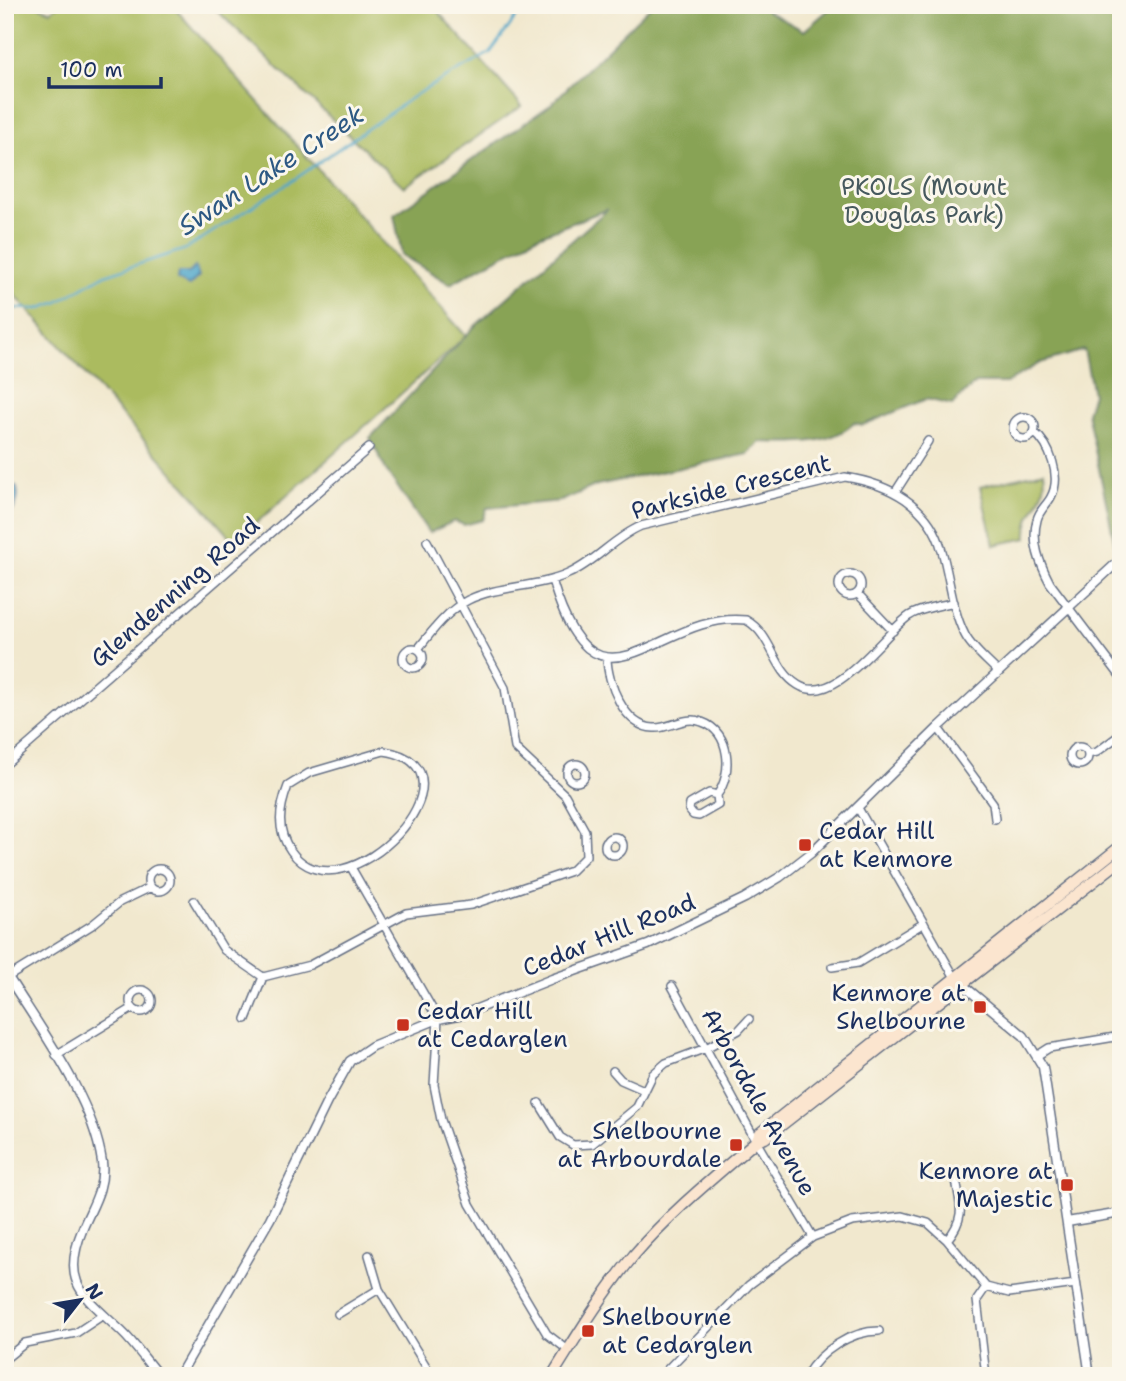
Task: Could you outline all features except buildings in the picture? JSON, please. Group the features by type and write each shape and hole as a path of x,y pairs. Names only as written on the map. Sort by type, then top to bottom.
{"main road":[{"path":"552,1376 611,1286 641,1248 756,1141 763,1140 1121,846"},
{"path":"958,980 1121,860"}],"street":[{"path":"1034,432 1049,449 1054,488 1037,520 1038,554 1049,583 1119,673"},
{"path":"896,491 928,441"},
{"name":"Glendenning Road","path":"5,765 369,449"},
{"name":"Parkside Crescent","path":"418,649 439,622 466,601 552,580 582,568 618,538 641,526 835,478 869,481 896,491 921,512 942,548 954,602 966,637 998,672"},
{"path":"194,901 224,950 263,977 310,965 406,913 471,905 571,871 582,862 587,848 585,831 558,788 515,748 505,688 427,541"},
{"name":"Cedar Hill Road","path":"179,1376 270,1219 344,1070 359,1053 438,1019 464,1014 648,945 745,898 811,853 938,728 1121,559"},
{"path":"552,580 559,602 584,646 591,653 607,657 624,655 725,620 746,620 768,639 790,678 799,686 820,690 839,682 914,613 954,602"},
{"path":"858,594 893,631"},
{"path":"607,657 609,678 623,705 635,720 655,728 693,720 702,722 715,732 728,759 727,778 716,795"},
{"path":"938,728 993,803 995,820"},
{"path":"1088,754 1121,734"},
{"path":"384,751 404,754 415,764 422,780 421,803 409,825 352,869 337,872 312,867 295,857 283,841 279,824 288,786 309,773 384,751"},
{"path":"558,788 569,778"},
{"path":"858,808 958,980 1015,1027 1038,1055 1045,1078 1090,1376"},
{"path":"587,848 605,846"},
{"path":"352,869 438,1019 434,1085 441,1120 470,1204 547,1334 568,1350"},
{"path":"151,887 115,906 92,925 7,975 56,1055 96,1138 102,1164 99,1196 83,1226 72,1259 78,1286 159,1376"},
{"path":"832,967 858,962 923,923"},
{"path":"246,1019 263,977"},
{"name":"Arbordale Avenue","path":"672,986 756,1141 813,1237"},
{"path":"56,1055 133,1008"},
{"path":"539,1103 560,1137 573,1145 592,1144 637,1107 653,1074 666,1063 706,1048 739,1030 749,1019"},
{"path":"1038,1055 1049,1048 1121,1036"},
{"path":"613,1070 621,1080 644,1090"},
{"path":"947,1240 958,1226 961,1216 955,1175"},
{"path":"1067,1222 1121,1213"},
{"path":"661,1376 749,1285 813,1237 852,1222 903,1216 928,1223 947,1240 986,1287 1009,1293 1076,1284"},
{"path":"369,1255 379,1289 432,1376"},
{"path":"986,1287 976,1300 986,1376"},
{"path":"338,1314 379,1289"},
{"path":"5,1359 25,1343 76,1333 103,1315"},
{"path":"806,1376 820,1357 860,1331 879,1331"}],"green space":[{"path":"5,5 35,5 51,11 58,5 172,5 466,336 235,542 5,284"},
{"path":"211,5 432,5 522,106 404,187"},
{"name":"PKOLS (Mount Douglas Park)","path":"652,5 764,5 767,11 804,31 834,5 1121,5 1121,547 1116,549 1087,412 1093,394 1084,350 1040,363 1006,383 975,383 952,405 926,399 863,425 854,423 833,436 822,439 809,442 760,442 748,454 597,485 561,501 487,508 483,520 464,525 454,521 429,533 386,470 370,438 474,327 608,209 536,237 450,284 402,255 394,215 549,106"},
{"path":"1044,471 1043,491 1030,519 1027,538 994,545 980,487"}],"water":[{"path":"195,267 199,276 189,286 177,280 178,273 189,273"},
{"path":"5,484 16,486 18,495 14,509 5,521"}],"waterway":[{"name":"Swan Lake Creek","path":"5,308 38,309 58,302 102,276 186,249 298,177 417,94 490,53 525,5"}],"place":[{"name":"Cedar Hill at Kenmore","path":"805,845"},
{"name":"Kenmore at Shelbourne","path":"980,1007"},
{"name":"Cedar Hill at Cedarglen","path":"403,1025"},
{"name":"Shelbourne at Arbourdale","path":"736,1145"},
{"name":"Kenmore at Majestic","path":"1067,1185"},
{"name":"Shelbourne at Cedarglen","path":"588,1331"}]}
